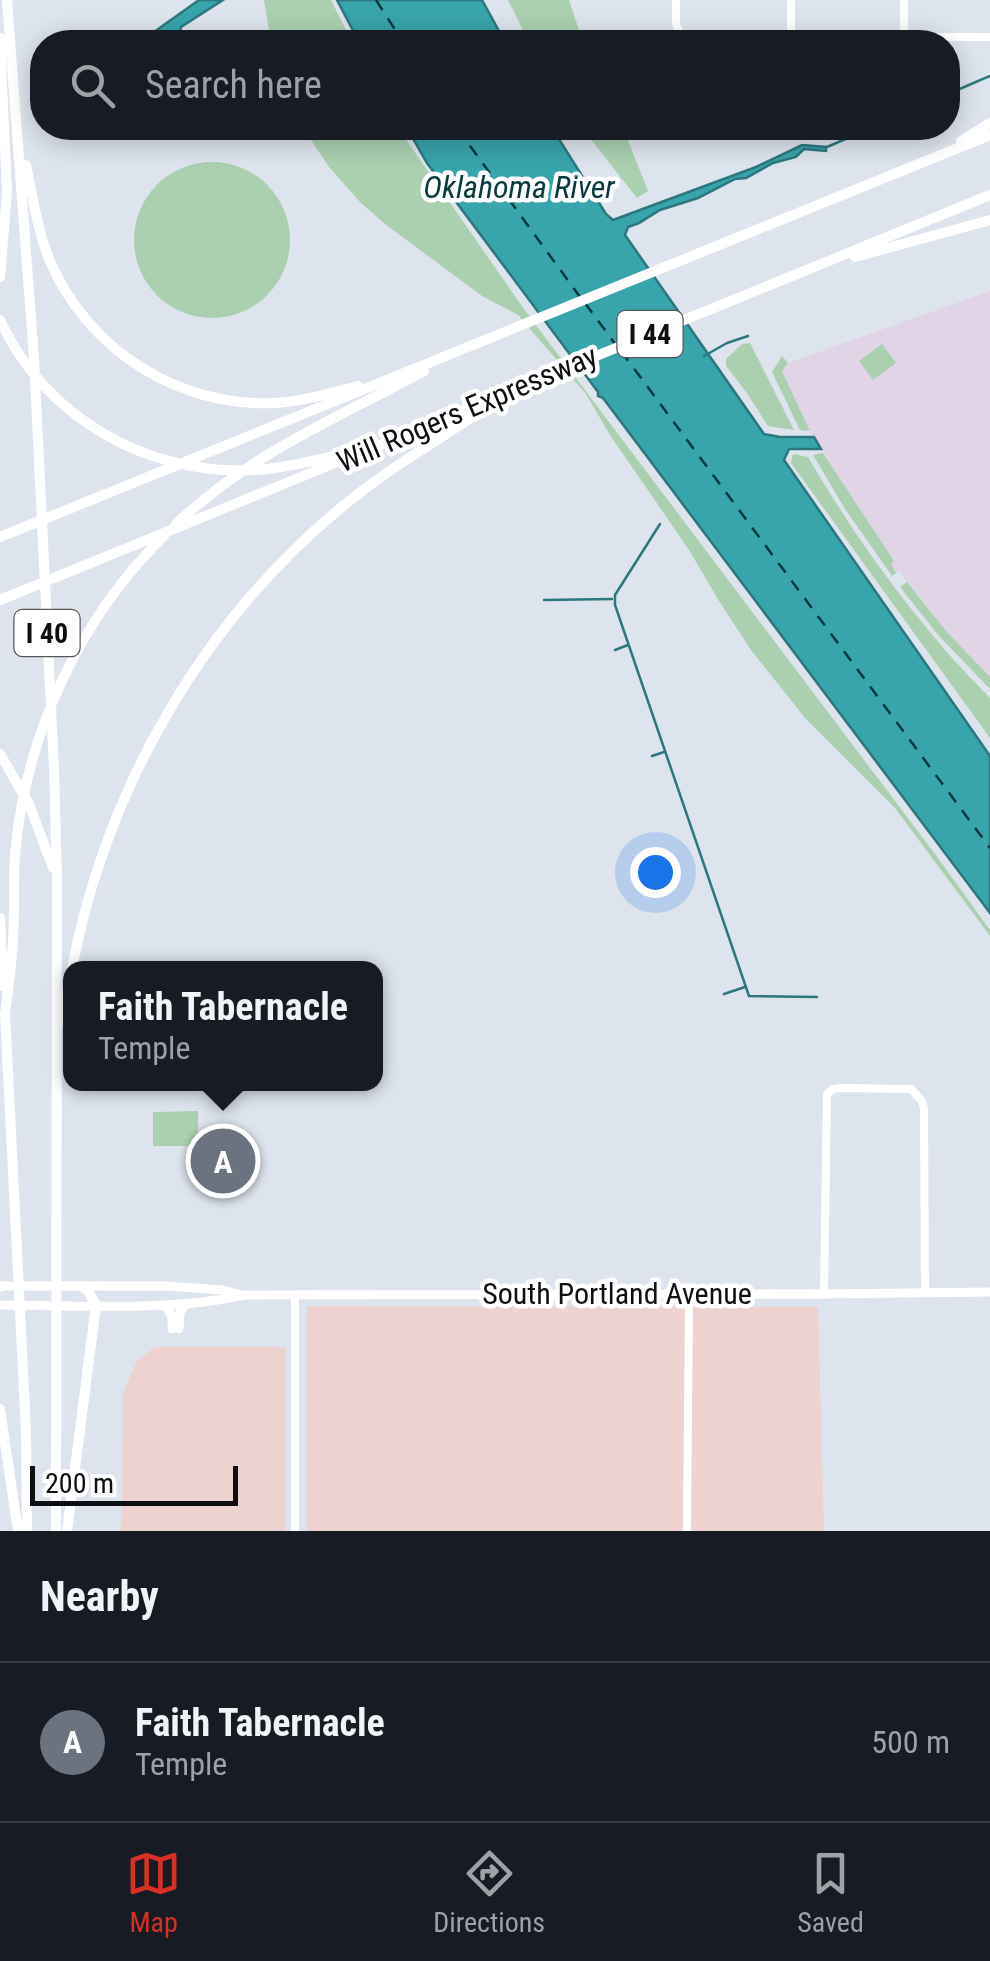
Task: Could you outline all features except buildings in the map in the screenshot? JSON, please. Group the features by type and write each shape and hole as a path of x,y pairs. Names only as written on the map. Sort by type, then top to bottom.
{"highway":[{"name":"I 40","path":"7,0 34,358 54,769 56,1531"},
{"path":"0,38 6,192 0,277"},
{"path":"940,156 990,124"},
{"path":"18,132 43,241 60,282 93,328 135,365 186,390 260,403 304,399 393,377"},
{"name":"Will Rogers Expressway","path":"0,538 990,135"},
{"name":"Will Rogers Expressway","path":"0,600 990,195"},
{"path":"810,269 990,220"},
{"path":"0,320 23,360 48,390 81,419 120,443 157,458 204,468 258,470 375,445"},
{"path":"5,1014 14,939 15,854 26,783 62,680 115,592 178,522 248,465 464,349"},
{"path":"74,961 90,894 118,813 169,710 215,641 270,574 345,504 516,388"},
{"path":"0,754 29,804 57,878"},
{"path":"0,918 22,1330 27,1531"},
{"path":"57,1038 63,1011"},
{"path":"67,1531 96,1305 88,1290 81,1286"},
{"path":"0,1409 18,1531"}],"main road":[{"name":"South Portland Avenue","path":"0,1286 194,1288 244,1295 990,1292"},
{"name":"South Portland Avenue","path":"0,1305 165,1304 244,1295"},
{"path":"165,1304 176,1329 186,1303"}],"street":[{"path":"676,0 678,30"},
{"path":"791,0 791,30"},
{"path":"904,0 904,30"},
{"path":"960,37 990,37"},
{"path":"824,1294 827,1094 833,1089 911,1089 921,1100 925,1292"},
{"path":"295,1295 296,1531"},
{"path":"687,1531 689,1295"}],"shaded area":[{"path":"990,291 990,677 946,631 899,571 896,573 890,564 893,561 810,431 782,371 788,363"},
{"path":"307,1306 818,1307 824,1531 307,1531"},
{"path":"155,1347 286,1347 286,1531 120,1531 123,1393 137,1361"}],"green space":[{"path":"264,0 331,0 346,30 269,30"},
{"path":"508,0 569,0 579,30 523,30"},
{"path":"311,140 406,140 526,312 935,854 990,930 990,936 895,808 805,718 751,650 586,394 518,315 482,296 385,224 329,167"},
{"path":"591,140 628,140 648,191 637,198"},
{"path":"212,162 242,168 267,185 284,210 290,240 284,270 267,295 242,312 212,318 182,312 157,295 140,270 134,240 140,210 157,185 182,168"},
{"path":"750,343 794,430 768,426 726,366 726,359 742,344"},
{"path":"882,344 896,363 873,380 859,361"},
{"path":"782,356 788,363 782,371 810,431 800,430 772,372"},
{"path":"823,453 894,561 891,564 896,573 892,576 813,455"},
{"path":"793,454 808,457 892,584 990,698 990,738 791,463"},
{"path":"907,582 990,677 990,689 939,636 900,587"},
{"path":"198,1111 198,1146 153,1146 153,1112"}],"water":[{"path":"199,0 223,0 180,30 157,30"},
{"path":"337,0 482,0 498,30 353,30"},
{"name":"Oklahoma River","path":"414,140 560,140 613,220 756,167 802,145 826,147 826,151 804,149 796,157 660,210 628,227 625,235 764,434 814,437 821,449 789,449 784,460 990,756 990,913 598,396"}],"waterway":[{"path":"960,89 990,76"},
{"path":"827,147 843,140"},
{"path":"704,356 748,336"},
{"path":"660,524 615,595 615,605 749,996 817,997"},
{"path":"544,600 612,599"},
{"path":"615,650 628,645"},
{"path":"652,756 664,752"},
{"path":"724,994 745,987"}],"ferry route":[{"path":"376,0 395,30"},
{"path":"466,140 580,297"},
{"path":"585,303 616,345"},
{"path":"621,351 990,848"}],"place":[{"name":"Faith Tabernacle","path":"223,1161"}]}
